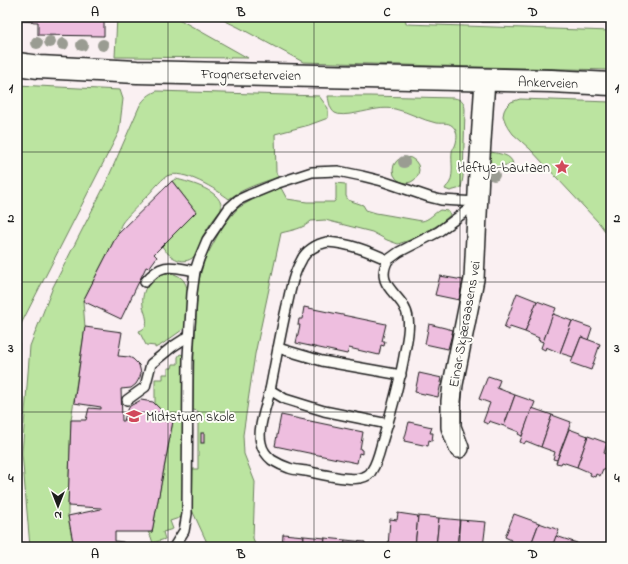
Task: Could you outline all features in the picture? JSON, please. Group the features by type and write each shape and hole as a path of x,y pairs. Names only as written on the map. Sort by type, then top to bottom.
{"main road":[{"name":"Frognerseterveien","path":"17,64 39,67 137,72 485,80"},
{"name":"Ankerveien","path":"485,80 611,84"}],"street":[{"name":"Einar Skjæraasens vei","path":"459,448 451,427 451,401 474,279 485,80"}],"lane":[{"path":"174,547 184,531 187,514 188,357 192,293 195,271 208,240 229,208 234,203 270,186 312,172 338,171 382,181 441,200 478,202"},
{"path":"388,260 352,245 327,242 322,243 304,255 297,269 293,282 270,390 261,424 261,442 267,456 273,461 289,468 329,476 360,478 369,475 378,455 388,424 401,375 408,333 408,318 404,307 386,284 383,272 384,267 388,260 399,252 438,232 478,202"},
{"path":"145,282 159,269 166,267 195,271"},
{"path":"127,400 145,387 151,364 189,336"},
{"path":"278,348 322,361 401,375"},
{"path":"270,390 285,399 324,411 388,424"}],"green space":[{"path":"117,17 175,17 248,58 115,57"},
{"path":"217,17 405,17 406,24 611,31 611,70 303,62"},
{"path":"17,85 120,90 123,99 119,132 20,326 17,384"},
{"path":"157,91 319,96 328,108 328,118 309,125 275,134 276,172 278,177 246,189 229,199 216,190 190,177 174,174 167,176 122,223 83,301 85,327 71,420 68,516 74,547 30,547 22,453 30,346 53,287 105,185 140,105 147,96"},
{"path":"328,96 454,98 461,100 465,110 463,177 461,188 450,191 445,189 450,183 452,171 452,152 457,140 456,131 453,126 446,123 431,122 391,108 343,115 338,114 332,110"},
{"path":"520,99 611,102 611,239 599,223 530,149 513,134 506,124 503,116 506,107 511,102"},
{"path":"491,152 507,156 513,164 488,168"},
{"path":"406,157 415,161 419,170 415,179 406,183 397,179 393,170 397,161"},
{"path":"176,179 205,188 221,203 221,210 203,236 196,254 192,258 183,261 173,257 162,246 196,212 172,181"},
{"path":"336,183 346,185 346,196 348,200 363,205 366,210 376,213 422,221 440,210 448,211 450,215 440,224 410,240 398,244 372,232 325,220 311,221 301,228 281,233 255,354 243,435 244,454 255,482 253,538 256,547 209,547 192,510 193,469 198,469 198,411 193,410 194,353 198,284 204,261 222,227 238,208 252,200 281,188 287,199 307,202 334,202 336,199"},
{"path":"165,273 175,274 182,278 186,284 188,299 186,324 182,330 155,348 155,346 146,345 139,331 146,326 143,295 150,281"},
{"path":"180,354 183,355 184,361 183,515 182,517 170,521 173,529 163,532 165,539 153,543 148,532 152,532 173,421 164,421 161,411 155,404 155,379 163,379 163,374 168,374 168,368 172,368 173,364 178,364 178,357"}],"building":[{"path":"17,17 104,17 104,36 38,35 38,22 17,21"},
{"path":"482,17 503,17 503,22 482,22"},
{"path":"172,181 196,212 154,254 157,257 149,268 146,267 121,319 83,301 117,235"},
{"path":"440,276 463,280 459,300 435,295"},
{"path":"517,293 537,301 525,332 510,327 509,330 504,328"},
{"path":"537,301 556,308 543,342 538,340 539,338 525,332"},
{"path":"304,307 386,324 382,341 385,341 384,346 381,345 379,355 349,348 347,354 296,343 300,325 298,325 299,319 302,319"},
{"path":"553,314 572,321 560,353 546,347 545,350 541,348"},
{"path":"572,321 592,328 588,340 581,337 573,357 560,353"},
{"path":"429,324 453,330 448,349 425,344"},
{"path":"85,327 122,332 118,356 129,357 139,365 141,373 136,384 131,388 121,389 122,421 124,421 130,406 141,400 153,402 161,410 164,421 173,421 152,532 115,532 115,541 123,542 129,547 74,547 68,516 101,509 68,506 71,420 86,420 89,408 101,409 101,407 74,403"},
{"path":"581,337 600,344 591,370 571,363"},
{"path":"419,373 442,378 438,397 415,392"},
{"path":"488,376 500,380 497,388 515,395 504,426 489,421 488,424 483,422 490,403 479,399"},
{"path":"515,395 535,402 522,436 518,434 519,432 504,426"},
{"path":"532,408 552,415 541,447 526,441 524,444 520,442"},
{"path":"281,415 363,432 360,449 362,450 362,454 359,453 357,463 275,446"},
{"path":"552,415 571,422 557,460 553,459 555,452 541,447"},
{"path":"409,422 432,427 430,433 433,433 432,441 429,440 428,446 404,441"},
{"path":"569,429 588,436 577,467 562,462 561,464 556,463"},
{"path":"201,433 204,433 204,443 201,443"},
{"path":"588,436 607,443 604,453 611,456 611,472 603,469 600,476 596,474 595,477 590,475 591,473 577,467"},
{"path":"398,513 418,516 415,547 388,547 390,519 397,520"},
{"path":"514,514 539,523 530,547 509,547 511,540 505,537"},
{"path":"418,516 439,518 436,547 415,547"},
{"path":"439,518 460,520 457,547 436,547"},
{"path":"460,520 486,522 483,547 457,547"},
{"path":"539,523 559,530 552,547 530,547"},
{"path":"283,534 304,536 303,547 282,547"},
{"path":"304,536 325,538 324,547 303,547"},
{"path":"556,536 577,543 576,547 552,547"},
{"path":"325,538 345,540 344,547 324,547"},
{"path":"345,540 365,542 365,547 344,547"}],"place":[{"name":"Heftye-bautaen","path":"562,167"},
{"name":"Midtstuen skole","path":"134,416"}]}
